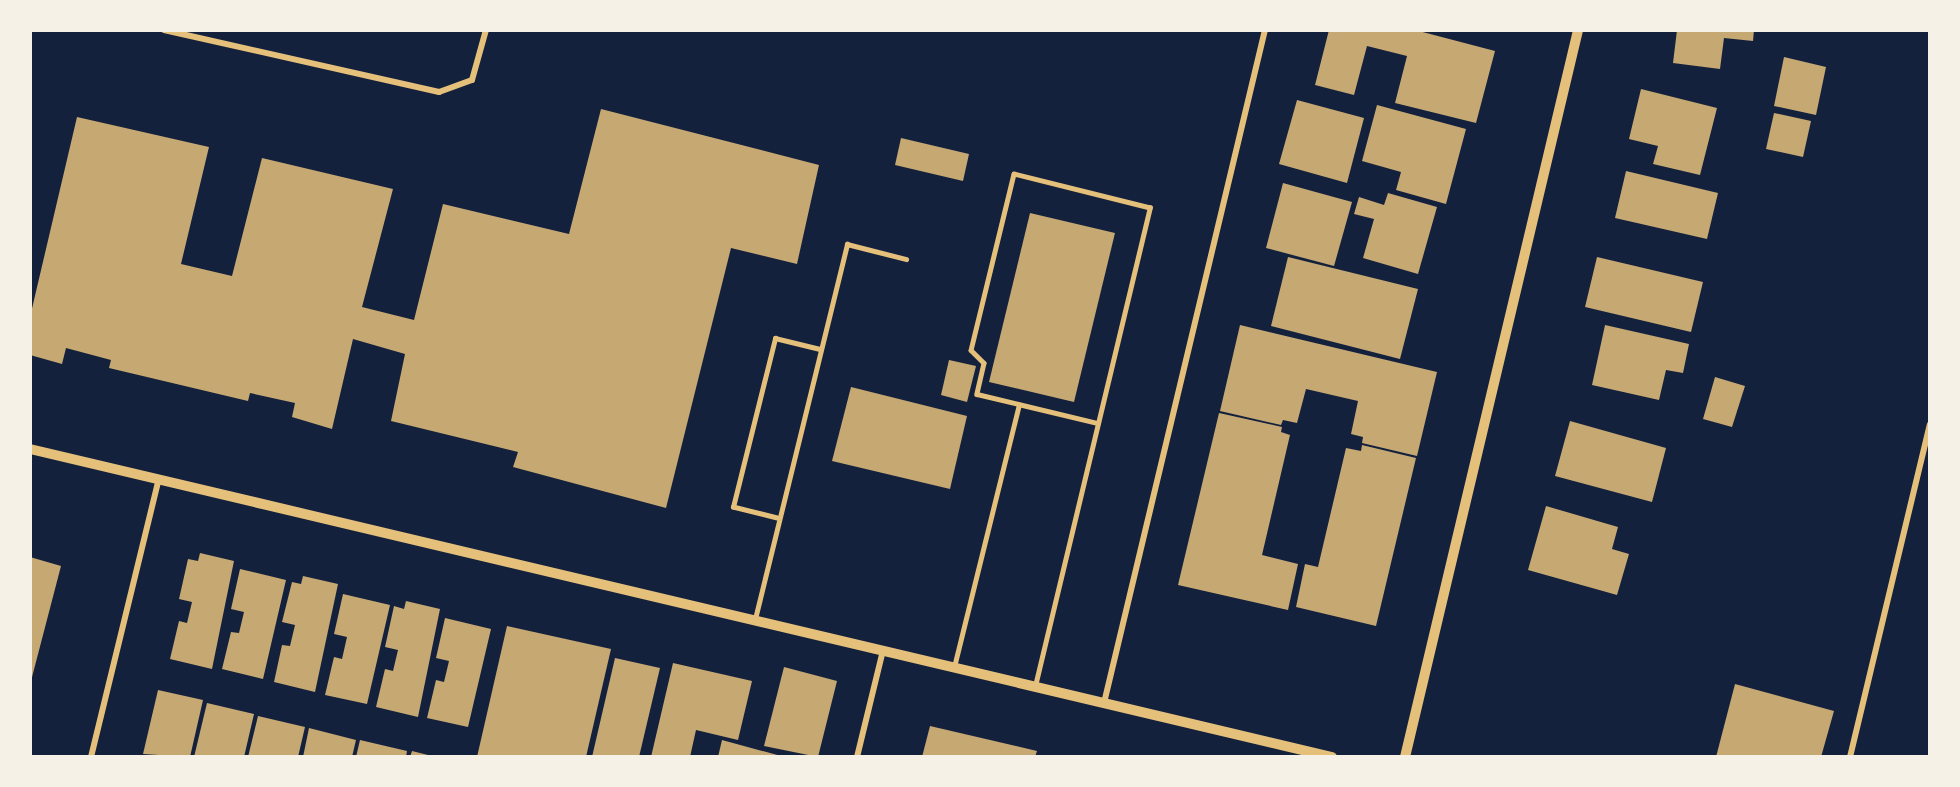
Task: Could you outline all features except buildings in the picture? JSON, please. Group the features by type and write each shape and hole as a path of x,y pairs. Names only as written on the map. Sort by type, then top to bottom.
{"street":[{"path":"164,30 412,89 454,88 472,80 486,30"},
{"path":"1104,703 1265,30"},
{"path":"1405,757 1578,30"},
{"path":"1850,757 1930,425"},
{"path":"30,449 754,623 883,650 1332,757"},
{"path":"91,757 159,479"},
{"path":"857,757 883,650"}],"lane":[{"path":"1035,686 1150,208 1014,174 970,350 984,363 977,394 1098,423"},
{"path":"754,623 777,518 847,244 906,259"},
{"path":"777,518 733,507 775,338 820,350"},
{"path":"954,667 1019,405"}]}
